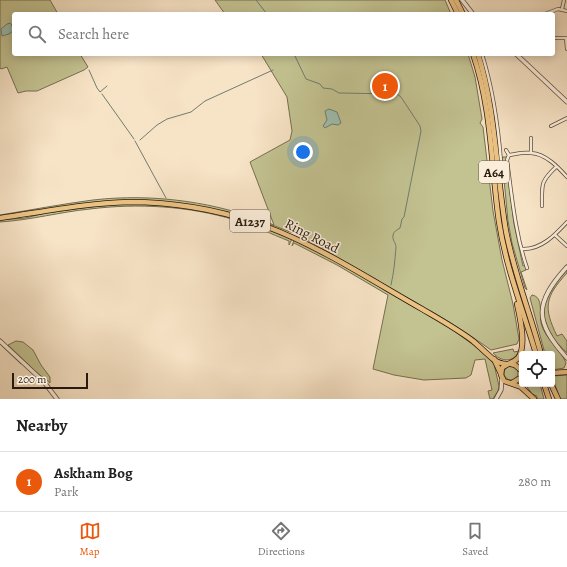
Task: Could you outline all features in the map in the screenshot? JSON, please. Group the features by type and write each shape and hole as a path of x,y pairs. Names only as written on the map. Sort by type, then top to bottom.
{"highway":[{"path":"452,0 457,12"},
{"path":"456,0 462,12"},
{"name":"A64","path":"474,56 483,90 488,116 502,237 516,290 535,351"},
{"name":"A64","path":"478,56 490,104 504,219 511,253 540,351"},
{"name":"Ring Road","path":"0,218 82,206 129,202 177,205 244,218 294,238 349,268 450,326 502,364 509,364"},
{"path":"516,290 522,328 523,347 520,357 502,368 501,376 504,381 520,387 534,399"},
{"name":"Ring Road","path":"494,359 501,376"},
{"path":"509,364 517,366 519,368"},
{"path":"555,373 567,372"},
{"path":"511,383 519,379"},
{"path":"545,387 549,399"},
{"path":"552,387 554,399"},
{"path":"552,387 558,399"}],"street":[{"path":"462,0 471,12"},
{"path":"562,10 564,0"},
{"path":"550,12 554,10 567,11"},
{"path":"555,38 566,38 567,49"},
{"path":"482,56 494,105 501,161"},
{"path":"518,56 567,102"},
{"path":"553,126 567,118"},
{"path":"531,138 531,153"},
{"path":"506,150 514,223 527,268"},
{"path":"501,156 531,153 543,156 567,178"},
{"path":"542,206 543,183 556,167"},
{"path":"522,249 527,249 545,243 567,222"},
{"path":"555,234 567,246"},
{"path":"567,267 554,281 548,291 543,304 542,314 547,333 567,358"},
{"path":"0,341 44,382 57,399"},
{"path":"501,376 501,390"},
{"path":"496,399 501,390 511,383"}],"shaded area":[{"path":"0,0 50,0 57,12 12,12 12,56 81,56 88,67 37,91 18,93 7,67 0,68"},
{"path":"215,0 445,0 450,12 224,12"},
{"path":"10,23 12,25 12,32 2,36 1,29"},
{"path":"262,56 469,56 475,77 482,119 480,123 483,127 493,211 502,260 513,304 519,339 517,344 491,350 437,315 381,284 379,281 295,232 290,232 275,226 222,211 126,201 0,217 0,215 93,200 139,198 185,201 208,205 230,210 274,225 250,162 290,140 292,131 287,97"},
{"path":"329,109 337,112 341,123 338,125 332,124 325,128 323,126 327,120 325,111"},
{"path":"503,157 507,157 506,160 514,224 523,266 525,265 526,270 521,272 527,290 525,288 512,243 508,221"},
{"path":"125,204 190,209 218,215 163,207 126,206 79,210 23,220 0,222 0,220 25,218 46,213"},
{"path":"218,215 250,224 292,239 289,245 289,241 255,227"},
{"path":"294,240 333,260 450,328 472,344 494,364 499,386 493,399 490,399 488,391 492,390 485,359 475,360 471,375 466,378 424,380 394,375 373,369 388,295 337,265 294,243 292,246"},
{"path":"567,270 567,273 550,296 548,310 557,336 562,334 567,341 567,353 554,339 547,327 544,318 544,309 550,293 560,277"},
{"path":"532,295 536,296 540,302 541,323 543,329 566,363 564,368 555,370 555,351 544,351 530,298"},
{"path":"16,341 23,342 33,350 41,365 50,377 50,383 36,372 8,345"},
{"path":"513,349 514,352 519,351 514,358 507,360 496,356 493,353"},
{"path":"508,366 514,366 518,370 518,376 514,380 508,380 504,376 504,370"},
{"path":"567,375 567,399 560,399 555,385 555,376"},
{"path":"527,387 541,387 544,399 537,399 537,396 532,394"}],"waterway":[{"path":"256,0 265,12"},
{"path":"295,56 306,79 320,84 323,88 332,89 339,93 397,94 401,97 420,126 421,131 404,217 400,228 393,235 396,247 391,285"},
{"path":"89,70 100,92 107,86"},
{"path":"140,140 157,125 167,119 191,112 205,101 273,70"},
{"path":"102,94 134,139"},
{"path":"135,141 166,198"},
{"path":"0,344 21,364"}],"place":[{"name":"Askham Bog","path":"385,86"}]}
